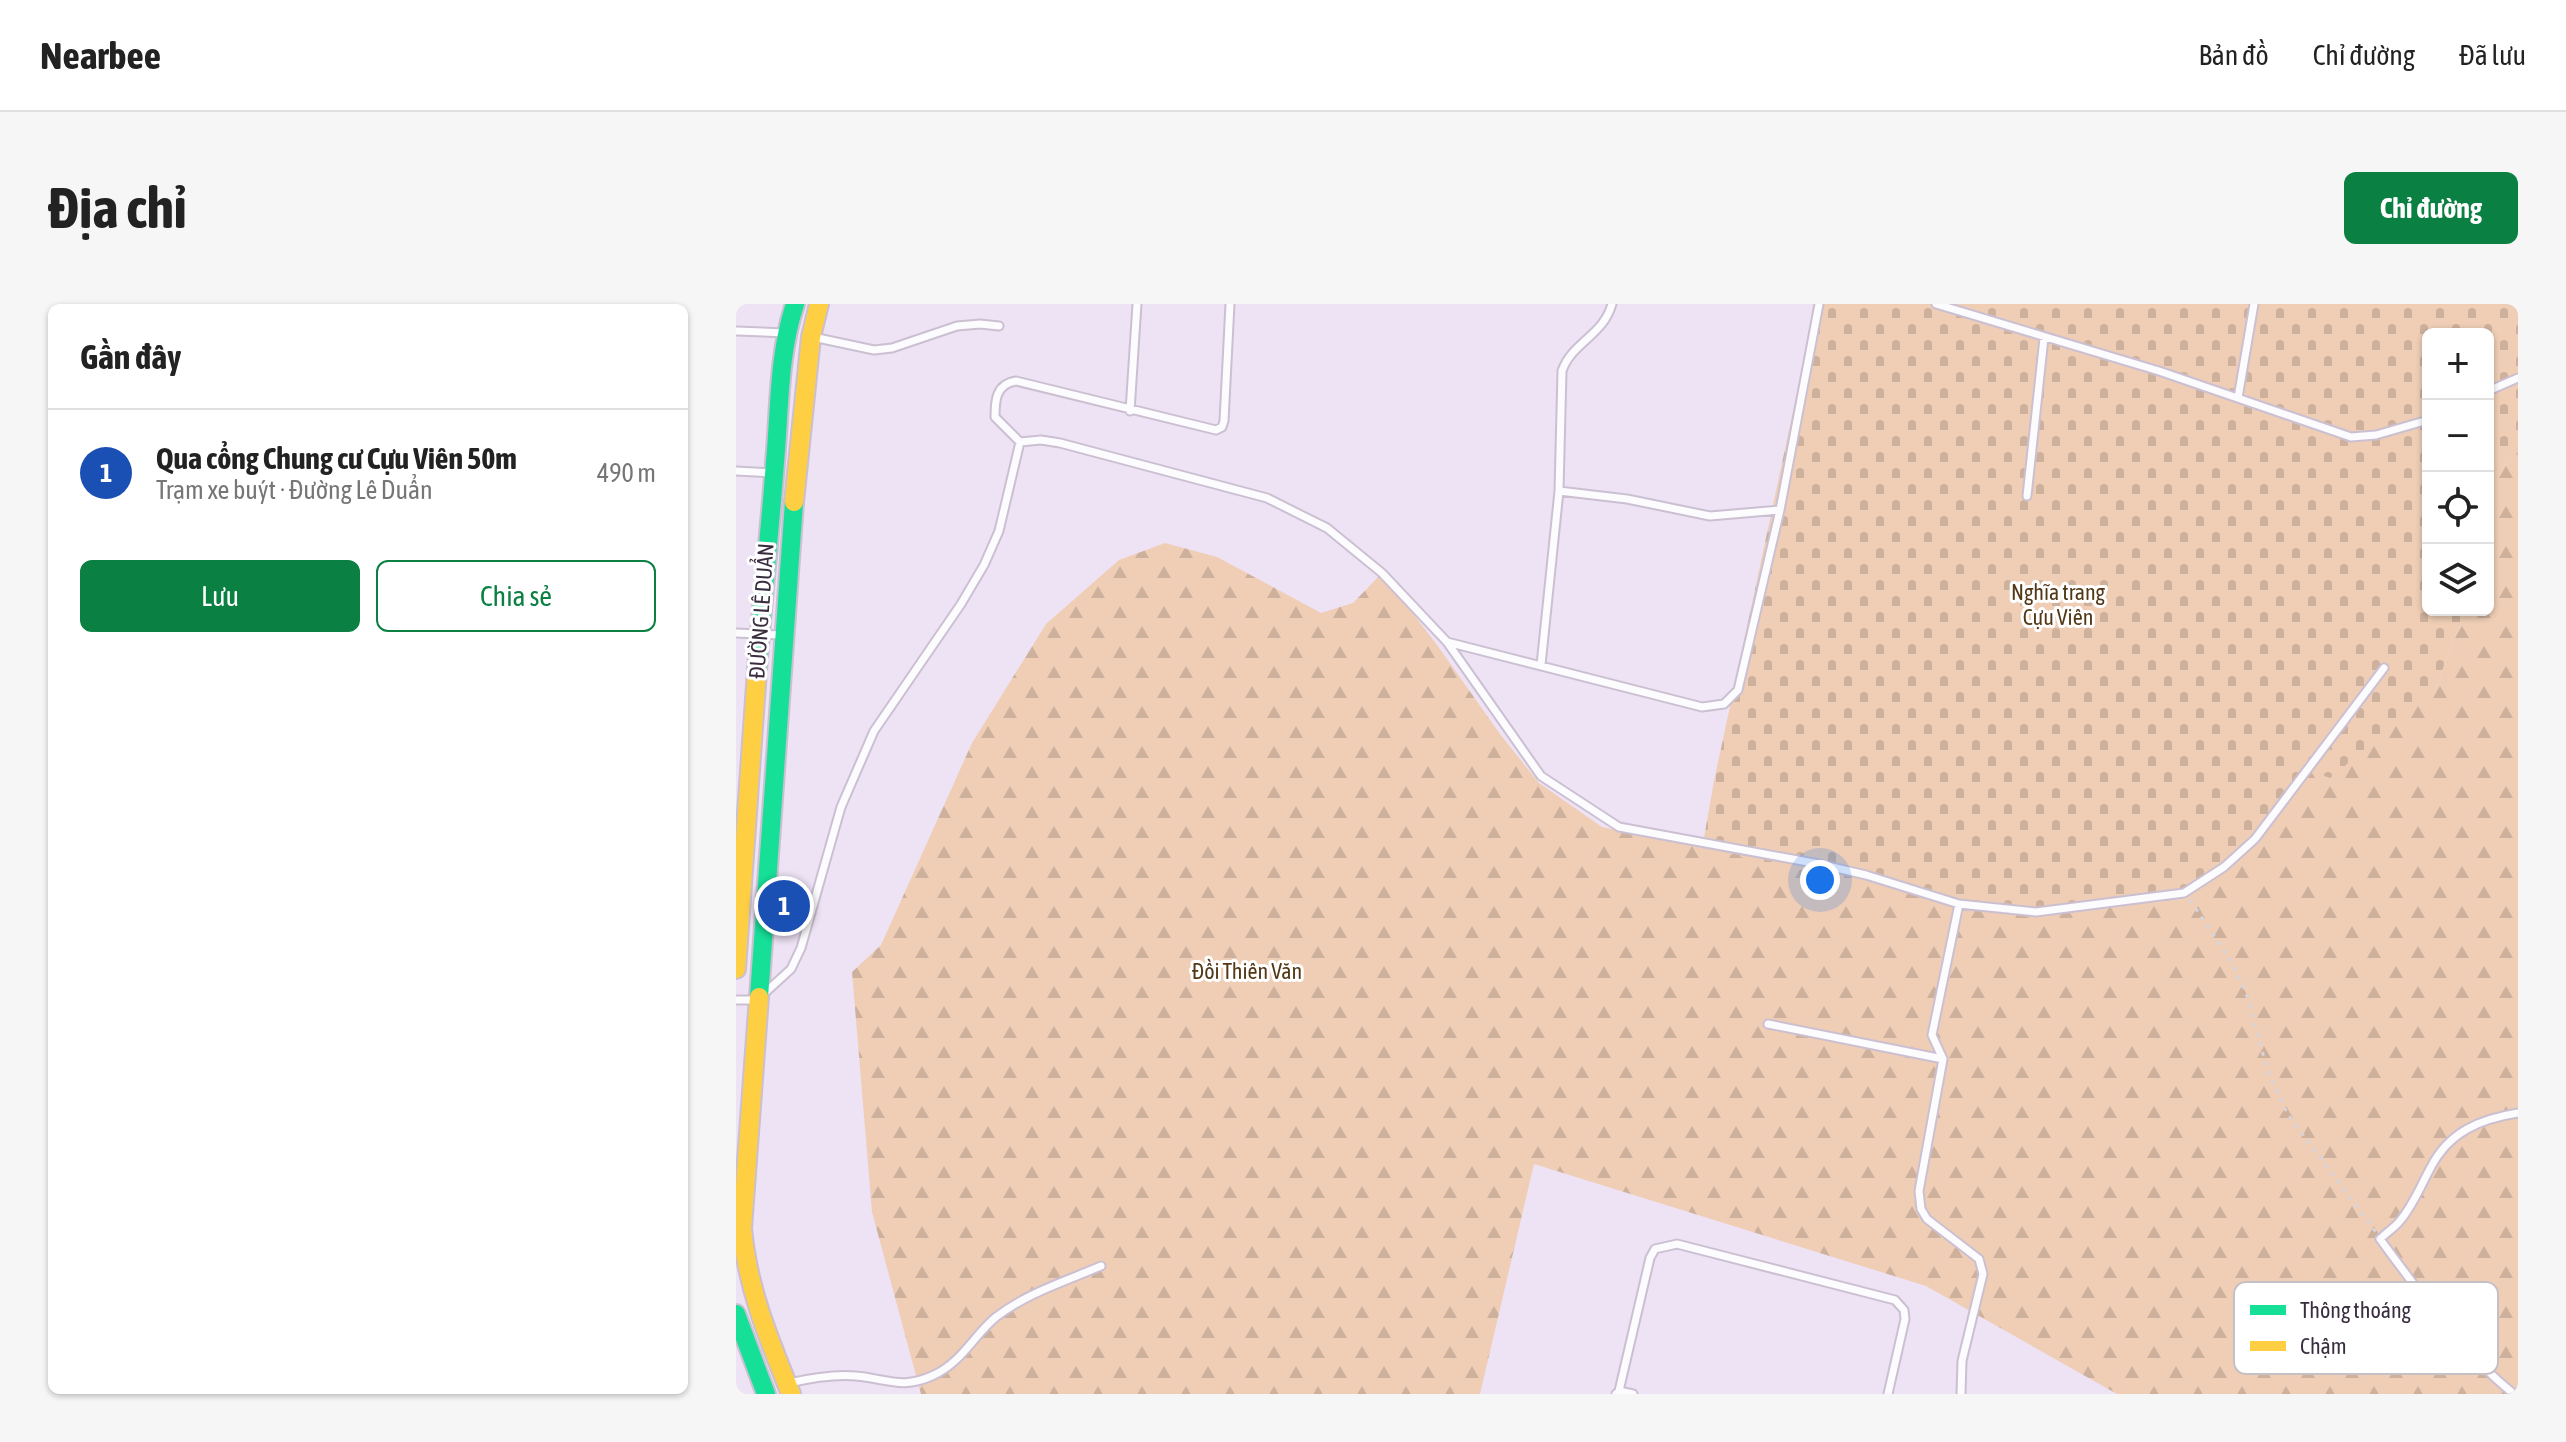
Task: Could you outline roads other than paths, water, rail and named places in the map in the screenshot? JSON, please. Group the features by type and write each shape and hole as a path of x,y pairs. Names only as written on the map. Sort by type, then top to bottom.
{"main road":[{"name":"ĐƯỜNG LÊ DUẨN","path":"736,969 758,635 787,333 795,304"},
{"name":"ĐƯỜNG LÊ DUẨN","path":"789,1389 760,1317 743,1259 742,1228 796,473 811,337 819,304"},
{"path":"736,1314 766,1394"}],"lane":[{"path":"1130,411 1137,304"},
{"path":"1020,442 995,417 995,400 1000,389 1016,381 1130,411 1216,430 1222,427 1230,304"},
{"path":"1541,665 1559,491 1562,371 1571,354 1601,327 1612,304"},
{"path":"1447,642 1702,707 1724,704 1738,690 1780,510 1819,304"},
{"path":"1936,304 2159,371 2351,437 2376,435 2422,422"},
{"path":"2238,398 2254,304"},
{"path":"811,337 874,350 892,348 957,326 999,326"},
{"path":"736,331 787,333"},
{"path":"2027,496 2044,338"},
{"path":"2494,388 2518,378"},
{"path":"1020,442 1041,440 1060,443 1267,498 1298,511 1348,543 1382,573 1447,642 1541,776 1619,827 1819,864 1959,904 2036,912 2184,893 2224,867 2255,839 2384,668"},
{"path":"736,1000 757,1000 791,969 801,948 841,807 874,731 984,565 999,531 1020,442"},
{"path":"736,471 775,473"},
{"path":"1559,491 1627,499 1710,516 1780,510"},
{"path":"736,633 784,636"},
{"path":"1959,904 1932,1035 1943,1059 1919,1191 1921,1209 1927,1219 1979,1259 1983,1274 1962,1361 1961,1394"},
{"path":"1768,1024 1943,1059"},
{"path":"2412,1282 2380,1239 2399,1222 2449,1140 2468,1126 2518,1113"},
{"path":"1633,1394 1617,1392 1650,1258 1655,1249 1677,1244 1895,1300 1904,1310 1905,1319 1888,1394"},
{"path":"789,1389 833,1376 856,1376 895,1385 933,1376 963,1354 981,1329 1014,1303 1101,1266"},
{"path":"2492,1374 2514,1394"}],"place":[{"name":"Qua cổng Chung cư Cựu Viên 50m","path":"784,906"}],"park label":[{"name":"Nghĩa trang Cựu Viên","path":"2058,604"},
{"name":"Đồi Thiên Văn","path":"1247,971"}]}
